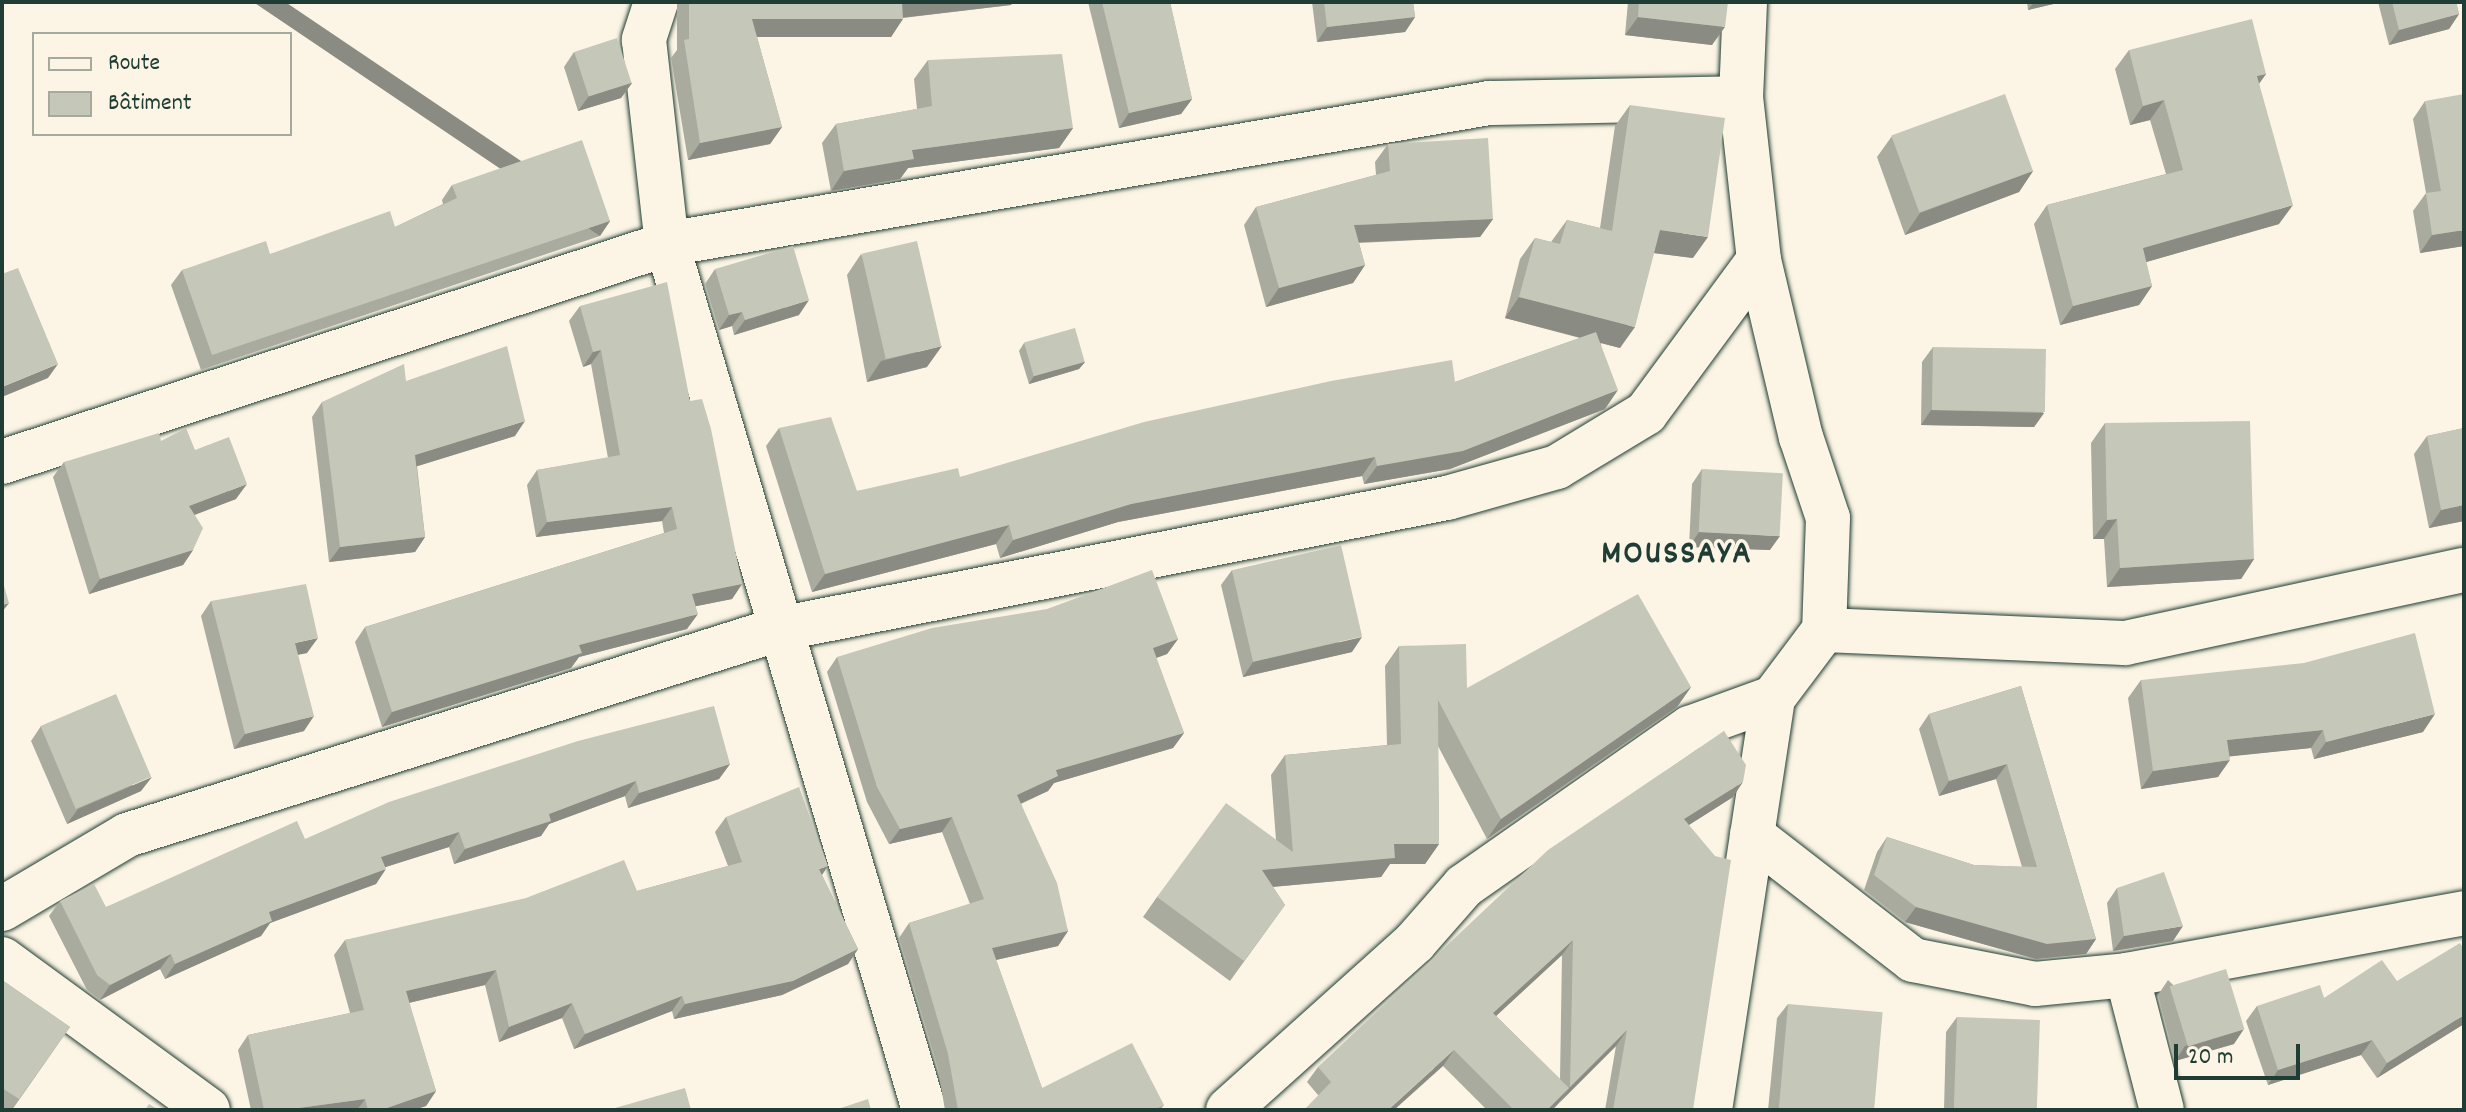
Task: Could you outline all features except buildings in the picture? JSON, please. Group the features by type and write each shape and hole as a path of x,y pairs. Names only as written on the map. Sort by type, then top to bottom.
{"street":[{"path":"656,2 644,40 667,244 924,1110"},
{"path":"1228,1110 1415,942 1464,886 1690,728 1728,720 1773,698 1824,630 1828,518 1801,437 1759,260 1741,98 1745,2"},
{"path":"2,462 667,244 1489,103 1741,98"},
{"path":"2,909 21,878 127,835 779,629 1447,498 1557,467 1646,413 1759,260"},
{"path":"1824,630 2125,643 2464,570"},
{"path":"1710,1110 1773,698"},
{"path":"1752,835 1913,960 2035,984 2127,975 2464,913"},
{"path":"2,959 208,1110"},
{"path":"2127,975 2162,1110"}],"district":[{"name":"MOUSSAYA","path":"1677,556"}]}
